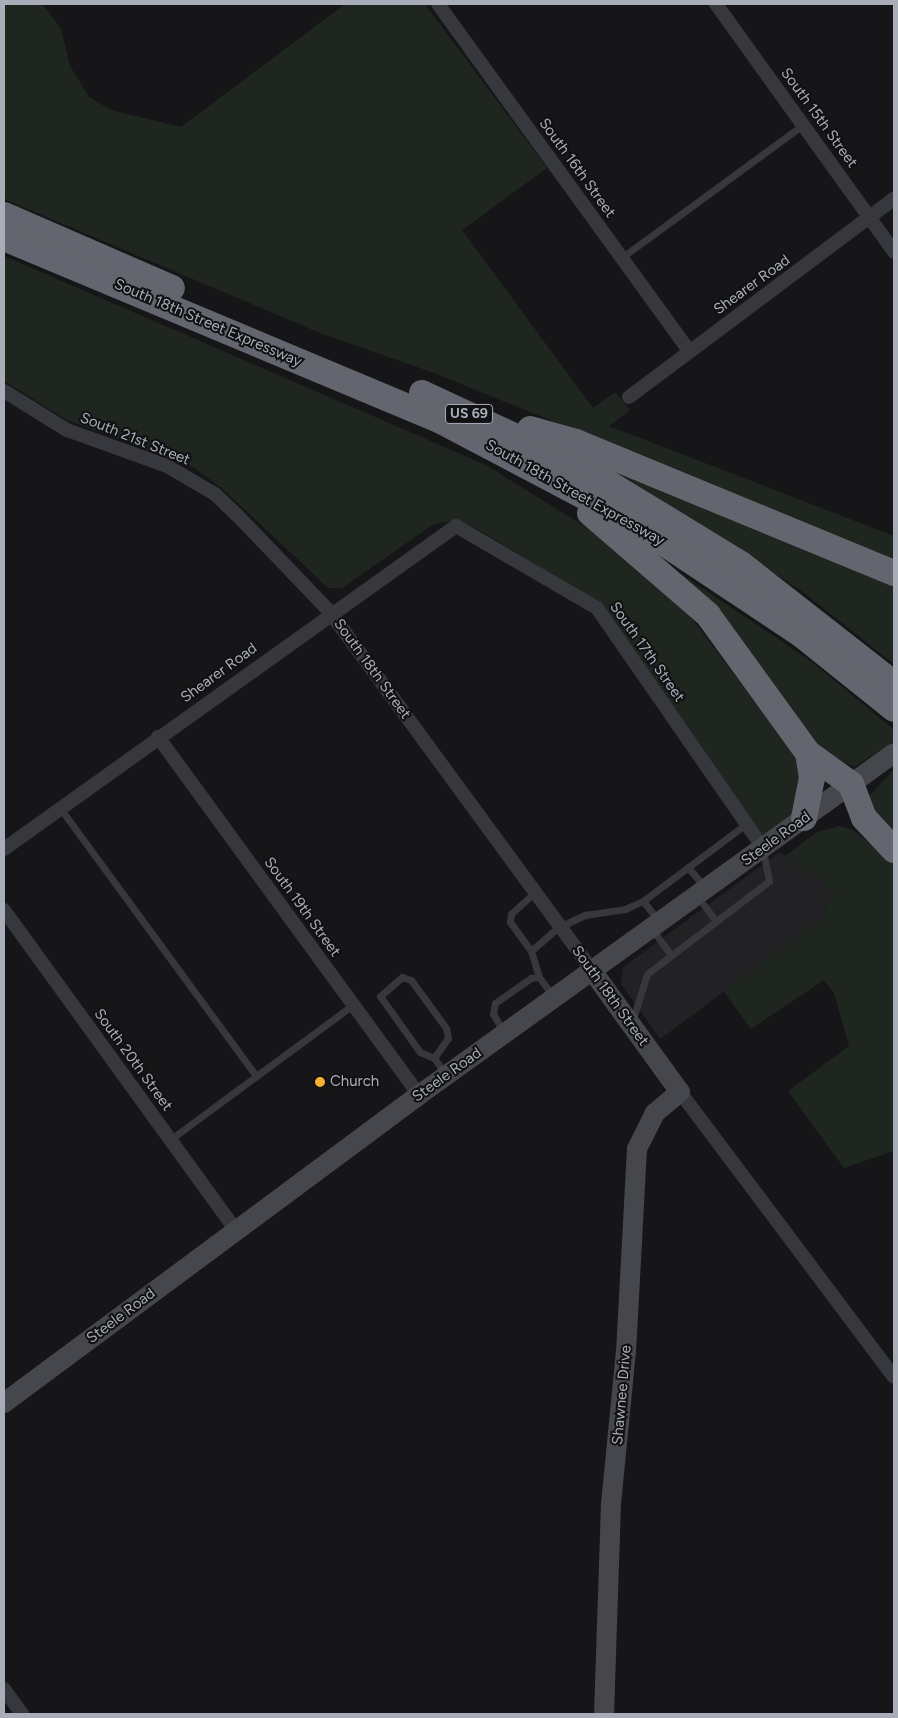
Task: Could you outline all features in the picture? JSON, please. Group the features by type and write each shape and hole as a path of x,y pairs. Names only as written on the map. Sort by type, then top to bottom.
{"highway":[{"name":"South 18th Street Expressway","path":"4,215 456,408 587,470 741,564 894,684"},
{"name":"South 18th Street Expressway","path":"4,238 441,421 629,520 706,568 802,635 894,709"},
{"path":"456,408 576,442 894,573"},
{"path":"539,473 648,560 708,615 808,753 851,784 864,818 894,850"},
{"path":"804,818 812,778 808,753"}],"main road":[{"name":"Steele Road","path":"4,1403 447,1075 702,893 888,757"},
{"name":"South 18th Street","path":"592,972 680,1092"},
{"name":"Shawnee Drive","path":"604,1714 610,1504 626,1351 637,1149 655,1113 680,1092"}],"street":[{"name":"South 16th Street","path":"438,4 689,351"},
{"name":"South 15th Street","path":"716,4 894,252"},
{"name":"Shearer Road","path":"629,397 894,199"},
{"name":"South 21st Street","path":"4,392 67,430 167,466 215,494 330,612"},
{"name":"Shearer Road","path":"4,850 330,612 456,526"},
{"name":"South 17th Street","path":"456,526 597,608 763,848"},
{"name":"South 18th Street","path":"330,612 592,972"},
{"name":"South 19th Street","path":"158,738 419,1096"},
{"name":"South 20th Street","path":"4,910 236,1230"},
{"name":"South 18th Street","path":"680,1092 894,1377"},
{"path":"5,1694 22,1714"}],"lane":[{"path":"621,258 804,125"},
{"path":"60,808 256,1076"},
{"path":"530,951 559,927 585,915 625,909 643,900 746,824"},
{"path":"631,1024 640,986 671,955 769,881 763,848"},
{"path":"688,867 716,921"},
{"path":"534,893 511,914 510,922 530,951 539,978 554,998"},
{"path":"643,900 671,955"},
{"path":"434,1058 448,1038 446,1028 411,980 402,977 380,996 420,1052 434,1058 447,1075"},
{"path":"504,1034 492,1014 495,1003 531,978 539,978"},
{"path":"171,1139 353,1004"}],"shaded area":[{"path":"4,4 43,4 61,29 70,66 89,97 111,110 181,127 345,4 425,4 547,168 462,230 593,408 615,392 630,410 609,426 894,536 894,560 434,373 320,333 4,199"},
{"path":"4,256 486,465 589,529 690,616 798,759 803,771 798,812 767,834 760,834 585,595 481,531 457,520 434,524 342,588 328,588 226,492 195,468 67,420 4,381"},
{"path":"620,474 894,580 894,664 799,589"},
{"path":"677,571 812,662 894,730 894,741 854,767 816,748"},
{"path":"894,769 894,840 882,828 869,796"},
{"path":"840,826 853,830 894,864 894,1151 844,1168 788,1091 849,1046 834,993 824,980 751,1029 724,992 821,920 833,891 785,856 817,832"},
{"path":"780,852 833,891 821,920 660,1039 621,984 623,967"}],"place":[{"name":"Church","path":"320,1082"}]}
